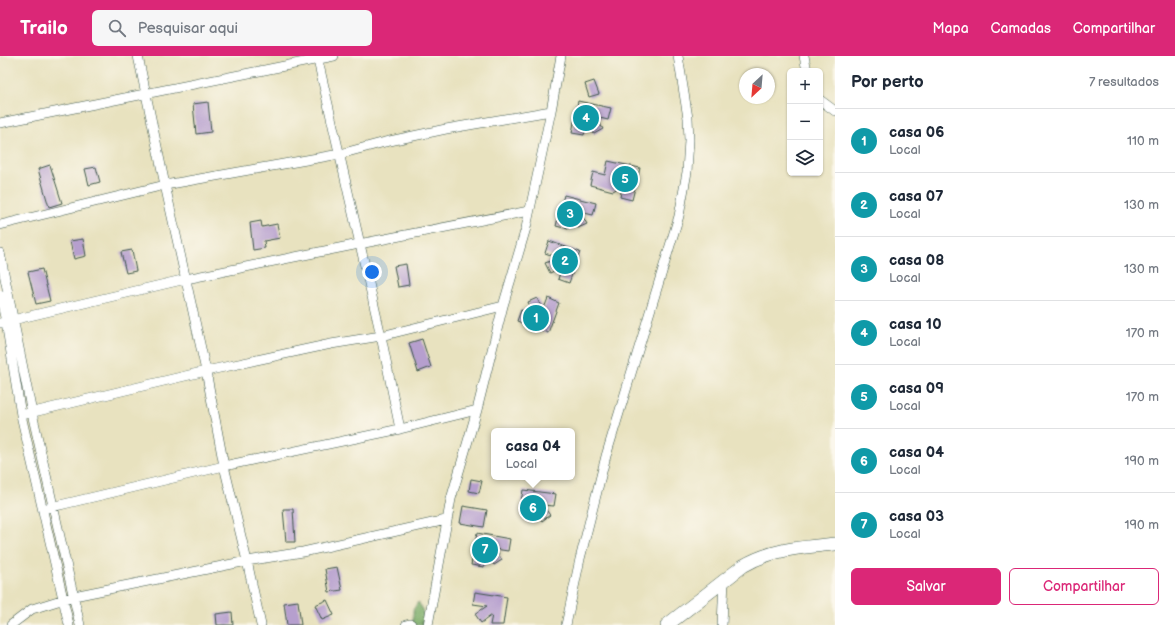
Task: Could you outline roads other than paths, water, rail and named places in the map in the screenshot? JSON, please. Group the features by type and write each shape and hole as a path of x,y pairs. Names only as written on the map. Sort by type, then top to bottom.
{"main road":[{"path":"667,625 743,566 763,556 786,550 835,544"}],"street":[{"path":"138,56 206,371 224,466 261,625"},
{"path":"0,123 334,56"},
{"path":"428,625 446,520 477,410 503,306 526,228 561,56"},
{"path":"566,625 580,559 606,456 679,216 687,172 689,140 683,84 678,56"},
{"path":"804,56 806,68"},
{"path":"318,58 381,336 400,429"},
{"path":"823,102 835,111"},
{"path":"0,225 165,185 340,154 385,142 446,129 551,111"},
{"path":"7,322 93,300 186,279 529,211"},
{"path":"0,252 7,322 21,415 70,625"},
{"path":"0,295 32,413 80,625"},
{"path":"21,415 206,371 331,344 381,336 503,306"},
{"path":"43,509 224,466 400,429 477,410"},
{"path":"11,625 32,609 74,596 247,561 303,552 446,520"},
{"path":"722,625 724,580"}],"place":[{"name":"casa 10","path":"586,118"},
{"name":"casa 09","path":"625,179"},
{"name":"casa 08","path":"570,214"},
{"name":"casa 07","path":"565,261"},
{"name":"casa 06","path":"536,318"},
{"name":"casa 04","path":"533,508"},
{"name":"casa 03","path":"485,550"}]}
